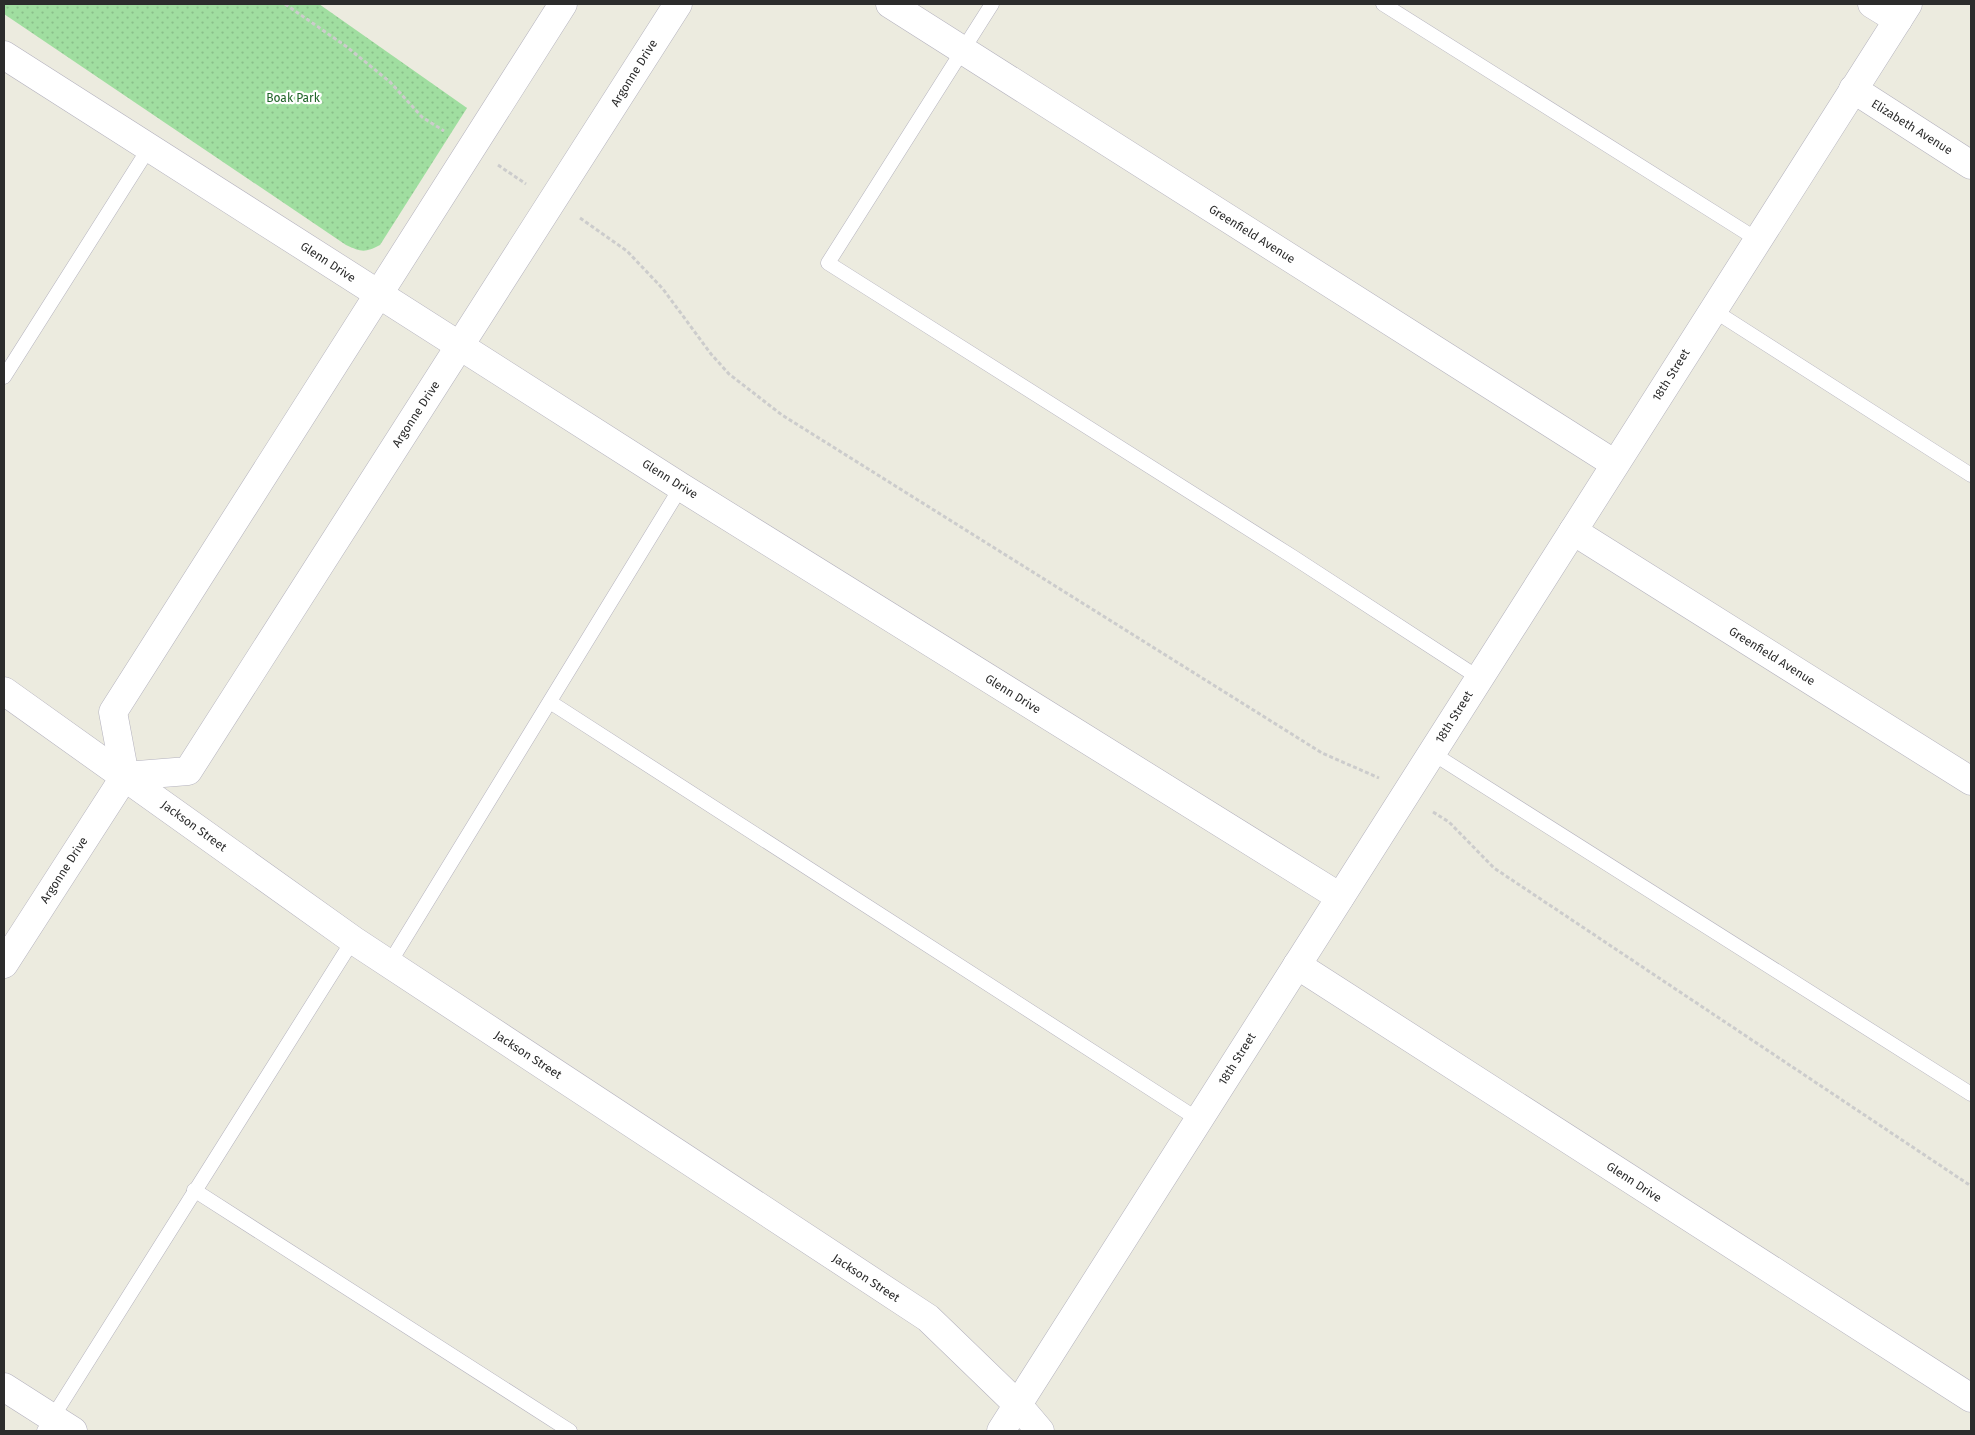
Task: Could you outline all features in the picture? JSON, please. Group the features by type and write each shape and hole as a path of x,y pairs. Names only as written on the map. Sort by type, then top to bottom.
{"street":[{"path":"124,776 113,712 562,4"},
{"name":"Argonne Drive","path":"4,964 124,776 188,771 678,4"},
{"name":"Greenfield Avenue","path":"890,4 1615,464"},
{"path":"1872,4 1903,12"},
{"name":"18th Street","path":"1001,1431 1903,12"},
{"name":"Glenn Drive","path":"4,55 681,486 1340,897"},
{"name":"Elizabeth Avenue","path":"1853,89 1971,164"},
{"name":"Greenfield Avenue","path":"1573,530 1971,781"},
{"name":"Jackson Street","path":"4,691 353,940 928,1318 1018,1405 1040,1431"},
{"name":"Glenn Drive","path":"1297,965 1971,1398"},
{"path":"4,1387 56,1427"}],"lane":[{"path":"992,4 828,263 1293,557 1479,678"},
{"path":"1383,4 1758,240"},
{"path":"5,372 149,148"},
{"path":"1713,310 1971,474"},
{"path":"389,964 681,486"},
{"path":"550,702 1199,1120"},
{"path":"1432,753 1971,1094"},
{"path":"56,1427 194,1190 353,940"},
{"path":"194,1190 570,1431"}],"path":[{"path":"285,4 347,47 390,82 422,116 447,133"},
{"path":"492,162 532,188"},
{"path":"579,217 628,251 663,289 711,354 729,374 782,415 1322,753 1373,775"},
{"path":"1449,822 1494,868 1971,1186"}],"green space":[{"name":"Boak Park","path":"4,4 319,4 467,108 380,245 367,250 359,250 346,245 4,14"}]}
